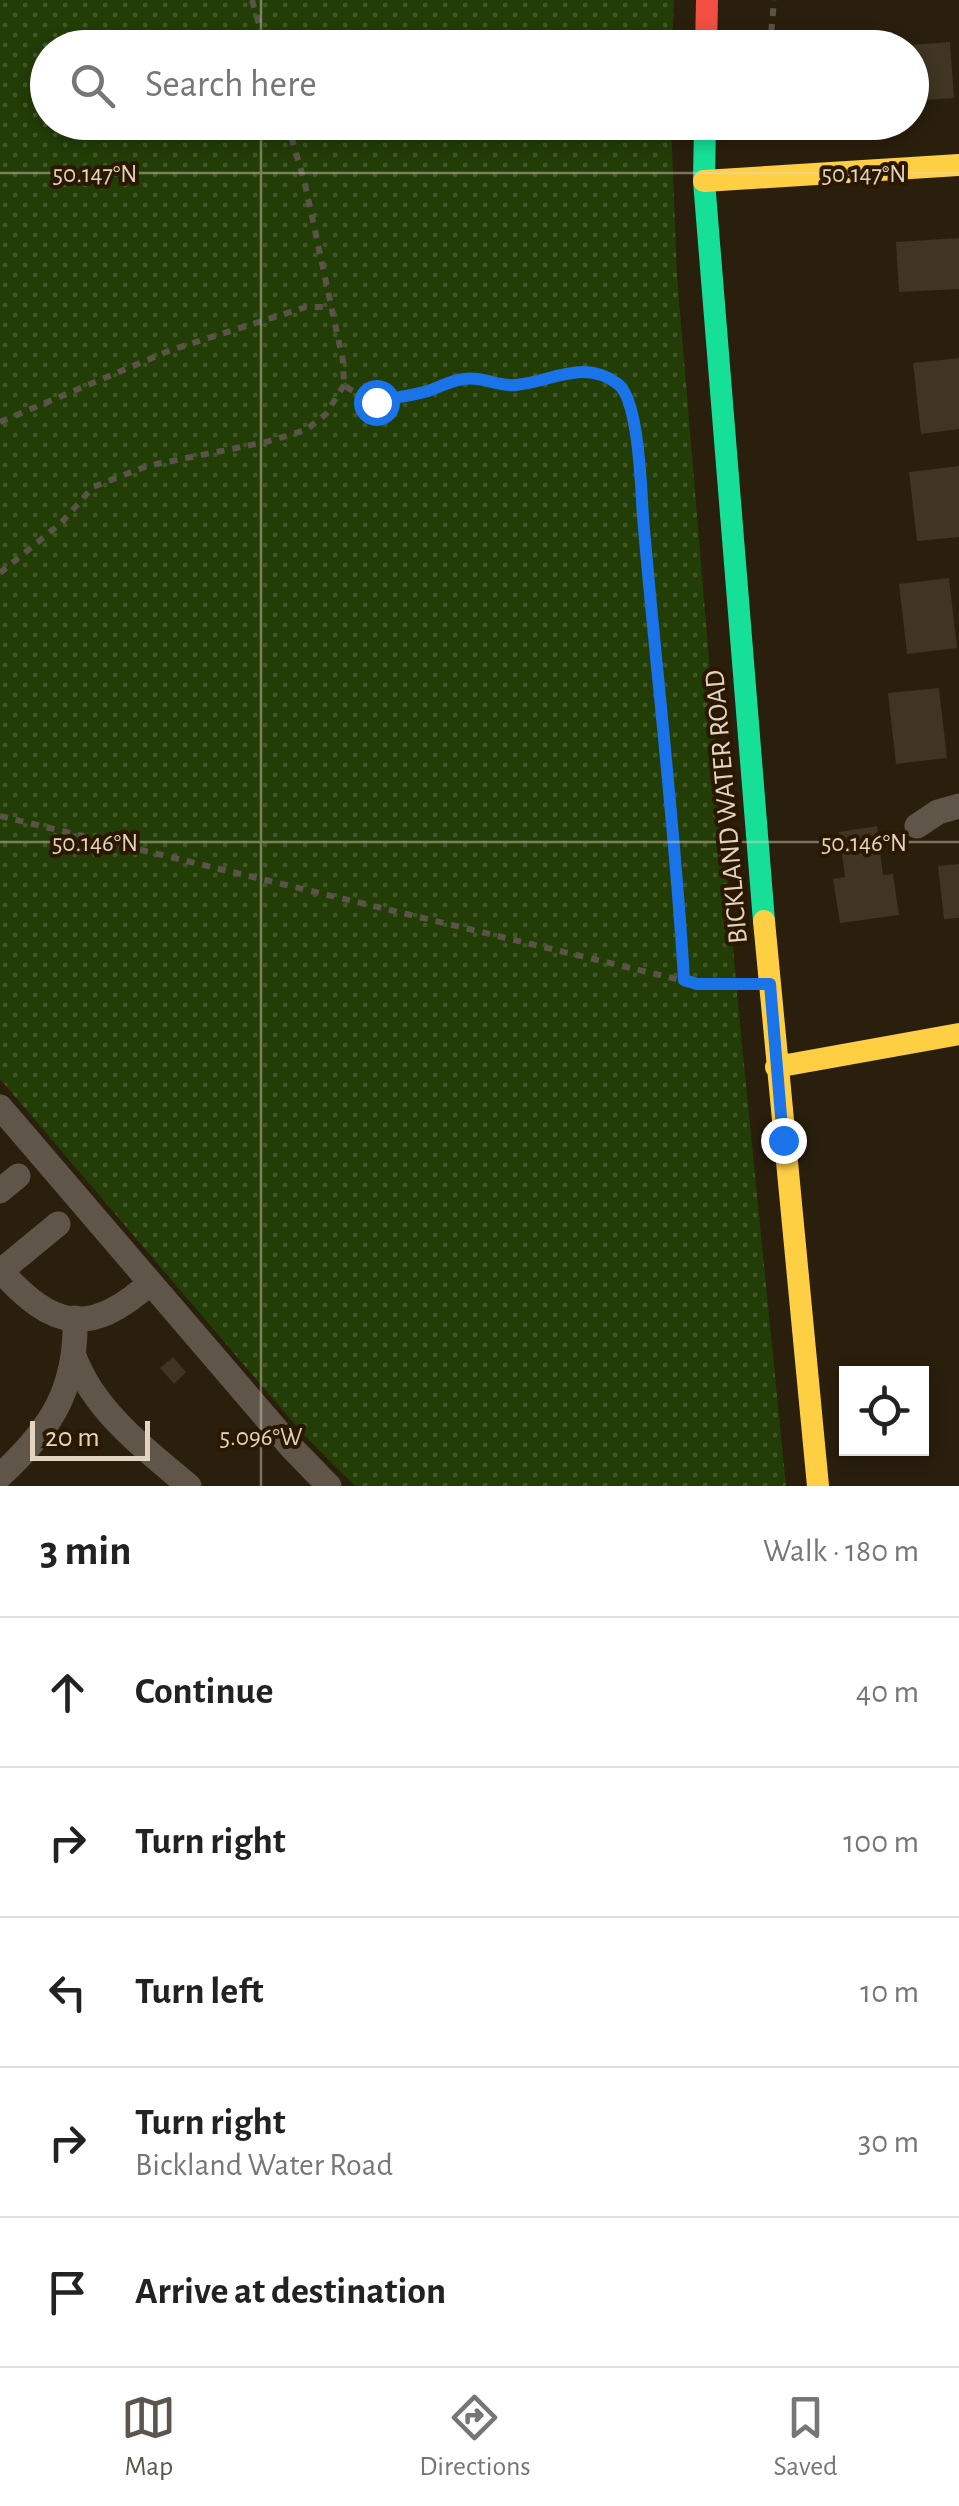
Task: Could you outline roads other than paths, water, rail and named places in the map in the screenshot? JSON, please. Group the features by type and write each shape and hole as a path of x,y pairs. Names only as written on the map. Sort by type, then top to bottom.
{"street":[{"path":"706,30 707,0"},
{"name":"BICKLAND WATER ROAD","path":"705,140 704,182 776,1067 818,1486"},
{"path":"704,182 959,165"},
{"path":"776,1067 959,1034"}],"lane":[{"path":"918,826 938,812 959,806"},
{"path":"0,1107 329,1486"},
{"path":"58,1224 4,1281 42,1311 75,1318 112,1311 127,1304 150,1283"},
{"path":"0,1476 23,1455 66,1392 74,1356 75,1318"},
{"path":"74,1356 87,1384 117,1420 190,1486"}]}
